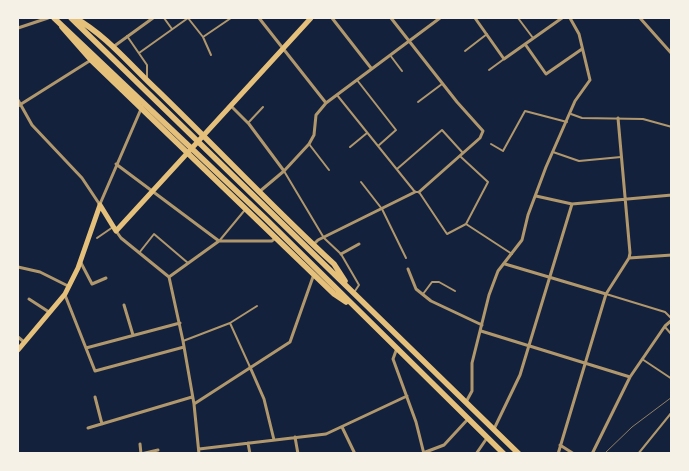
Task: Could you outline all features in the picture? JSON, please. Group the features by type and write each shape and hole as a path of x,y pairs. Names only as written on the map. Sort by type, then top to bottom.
{"main road":[{"path":"72,18 87,25 145,79 202,137 334,264 354,293"},
{"path":"72,18 518,454"},
{"path":"100,205 115,229 153,191 311,18"},
{"path":"57,20 67,35 141,109 188,151 334,294 356,308"},
{"path":"57,20 108,66 504,454"},
{"path":"18,350 65,294 80,261 100,205"}],"street":[{"path":"18,28 48,18"},
{"path":"113,48 153,18"},
{"path":"259,18 326,103"},
{"path":"332,18 371,68"},
{"path":"313,245 417,192 462,155 480,138 483,131 391,18"},
{"path":"259,192 284,171 309,144 314,135 316,115 326,103 440,18"},
{"path":"475,18 504,59 562,18"},
{"path":"466,402 472,391 472,363 498,270 513,254 522,240 528,215 553,152 575,101 590,80 579,34 570,18"},
{"path":"640,18 672,54"},
{"path":"526,44 546,74 582,49"},
{"path":"19,106 91,60"},
{"path":"18,100 19,106 32,125 82,178 100,205"},
{"path":"231,106 248,123 284,171"},
{"path":"100,205 141,109"},
{"path":"558,454 606,294 629,258 618,118"},
{"path":"116,164 219,241"},
{"path":"536,196 572,204 672,195"},
{"path":"494,430 520,376 572,204"},
{"path":"115,229 121,238 169,277 180,323 194,404 199,454"},
{"path":"169,277 219,241 272,241 276,238"},
{"path":"341,254 359,244"},
{"path":"629,258 672,254"},
{"path":"80,261 92,284 106,278"},
{"path":"504,264 606,294"},
{"path":"18,267 55,278 68,286"},
{"path":"408,270 416,289 431,301 482,325"},
{"path":"194,404 290,342 314,274"},
{"path":"65,294 95,371 184,347"},
{"path":"29,299 51,313"},
{"path":"124,305 133,335"},
{"path":"592,454 630,377 665,326 672,320"},
{"path":"86,348 180,323"},
{"path":"480,331 630,377"},
{"path":"18,336 24,342"},
{"path":"397,348 393,359 416,422 423,453 444,445 468,418"},
{"path":"250,367 264,399 274,440"},
{"path":"199,449 326,434 407,396"},
{"path":"95,397 102,424"},
{"path":"88,428 192,397"},
{"path":"342,427 355,454"},
{"path":"295,437 298,454"},
{"path":"476,454 488,437"},
{"path":"248,443 250,454"},
{"path":"140,444 141,454 158,450"},
{"path":"560,445 574,454"}],"lane":[{"path":"164,18 172,29"},
{"path":"139,53 188,18 203,38 211,55"},
{"path":"203,38 231,18"},
{"path":"518,18 533,38"},
{"path":"465,50 487,34"},
{"path":"127,36 149,71 145,79"},
{"path":"390,54 402,72"},
{"path":"489,70 504,59"},
{"path":"357,79 396,130 378,146"},
{"path":"418,102 443,84"},
{"path":"337,95 367,133 397,169 417,192 447,234 466,224 488,182 462,155 442,130 397,169"},
{"path":"248,123 263,107"},
{"path":"491,144 503,151 526,110 567,122"},
{"path":"570,114 582,118 643,119 672,126"},
{"path":"350,147 367,133"},
{"path":"309,144 329,170"},
{"path":"553,152 579,161 621,157"},
{"path":"284,171 324,238 341,254 358,279 359,285 354,293"},
{"path":"361,182 382,209 406,258"},
{"path":"219,241 246,209"},
{"path":"466,224 513,254"},
{"path":"97,238 115,229"},
{"path":"139,253 154,234 188,263"},
{"path":"423,294 432,282 439,282 455,292"},
{"path":"606,294 665,312 672,320"},
{"path":"183,341 230,323 258,306"},
{"path":"230,323 250,367"},
{"path":"665,326 672,334"},
{"path":"642,359 672,378"},
{"path":"638,454 672,412"}],"tram line":[{"path":"604,454 632,427 672,397"}]}
